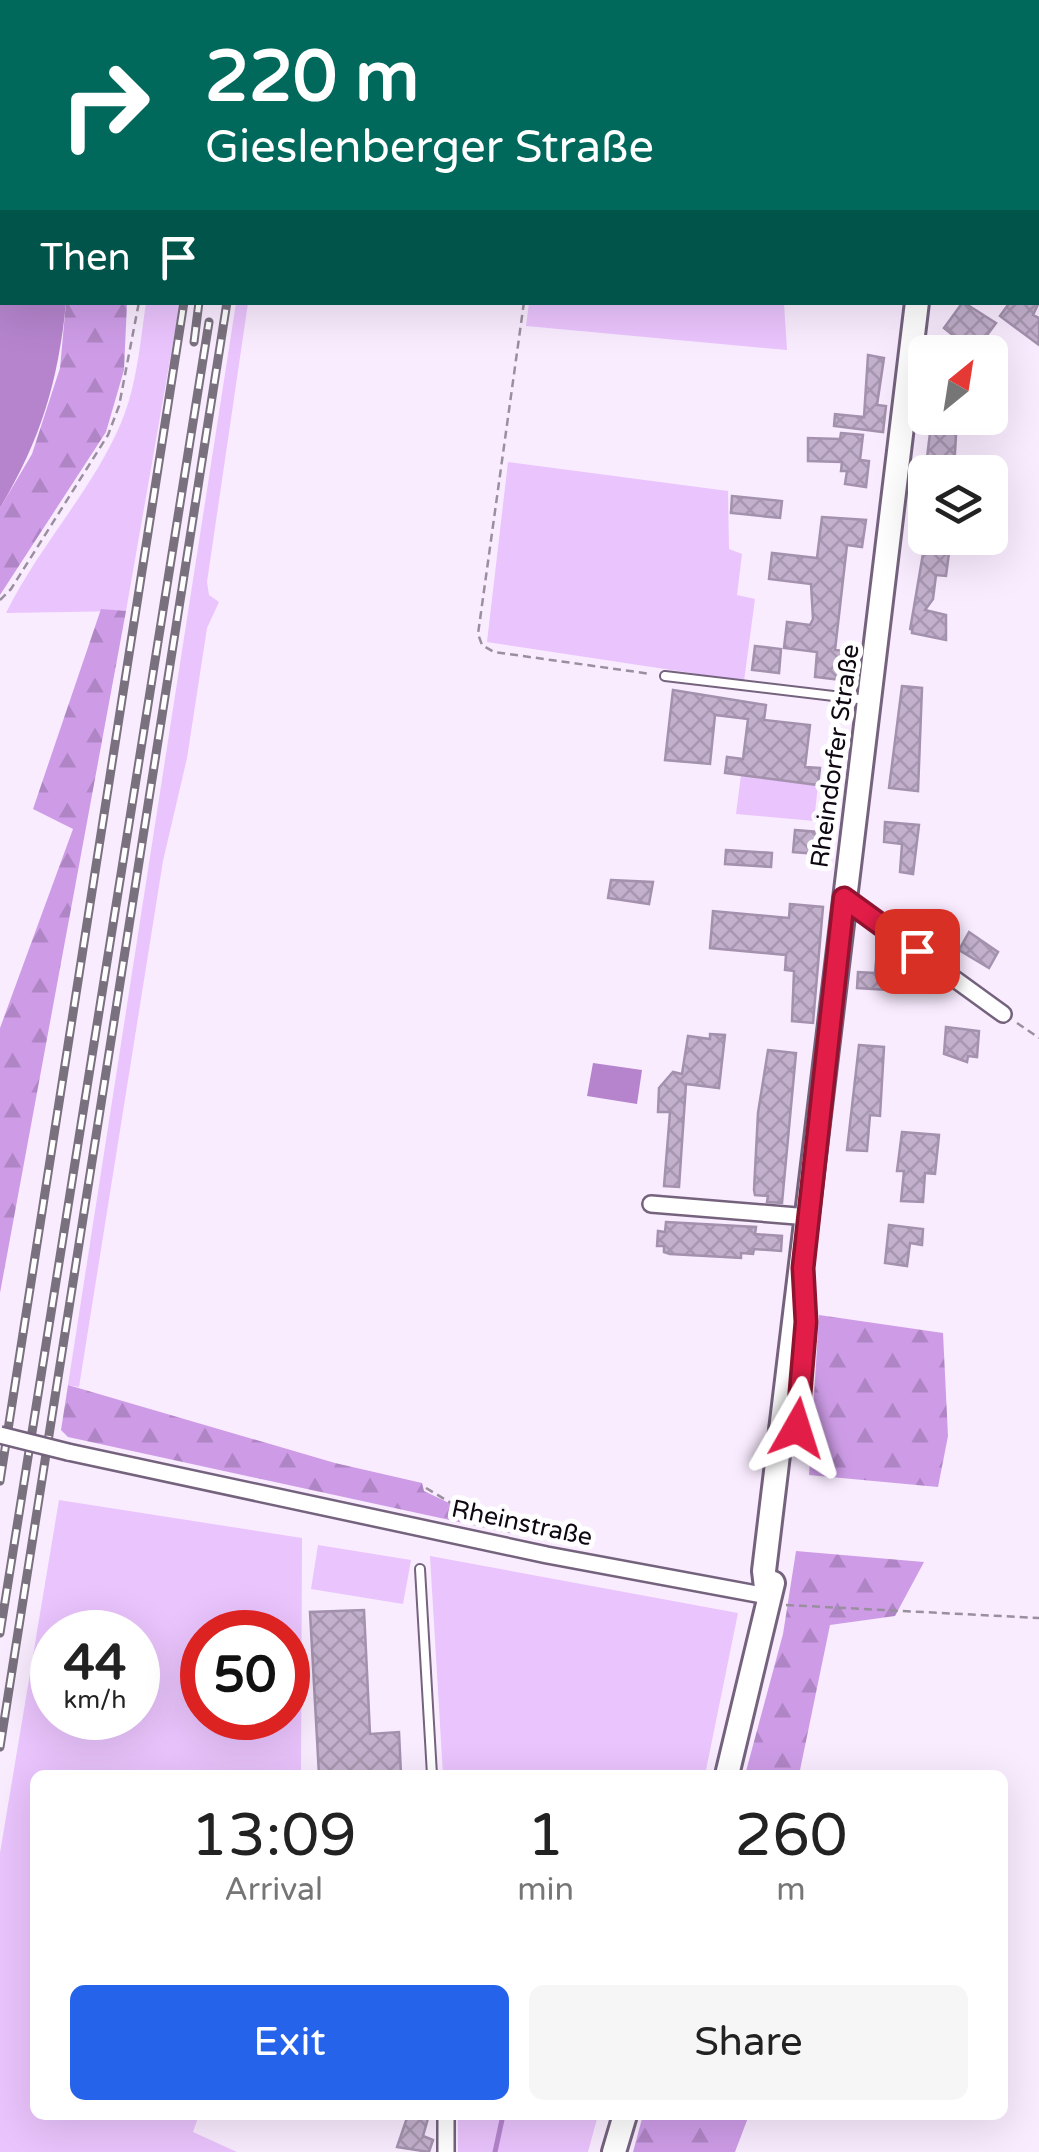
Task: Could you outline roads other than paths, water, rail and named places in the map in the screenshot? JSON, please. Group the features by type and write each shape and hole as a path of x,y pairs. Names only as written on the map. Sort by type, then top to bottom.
{"main road":[{"name":"Rheindorfer Straße","path":"728,1770 767,1596 778,1571 794,1463 806,1322 803,1268 808,1217 844,898 872,701 916,305"},
{"path":"614,2152 624,2120"}],"street":[{"path":"844,898 1003,1014"},
{"path":"652,1204 808,1217"},
{"name":"Rheinstraße","path":"0,1435 548,1555 767,1596"},
{"path":"446,2120 446,2152"}],"lane":[{"path":"665,676 872,701"},
{"path":"420,1569 432,1770"}],"waterway":[{"path":"495,2152 502,2120"}],"railway":[{"path":"0,1481 184,305"},
{"path":"194,342 199,305"},
{"path":"0,1747 227,305"},
{"path":"0,1633 209,322"}]}
